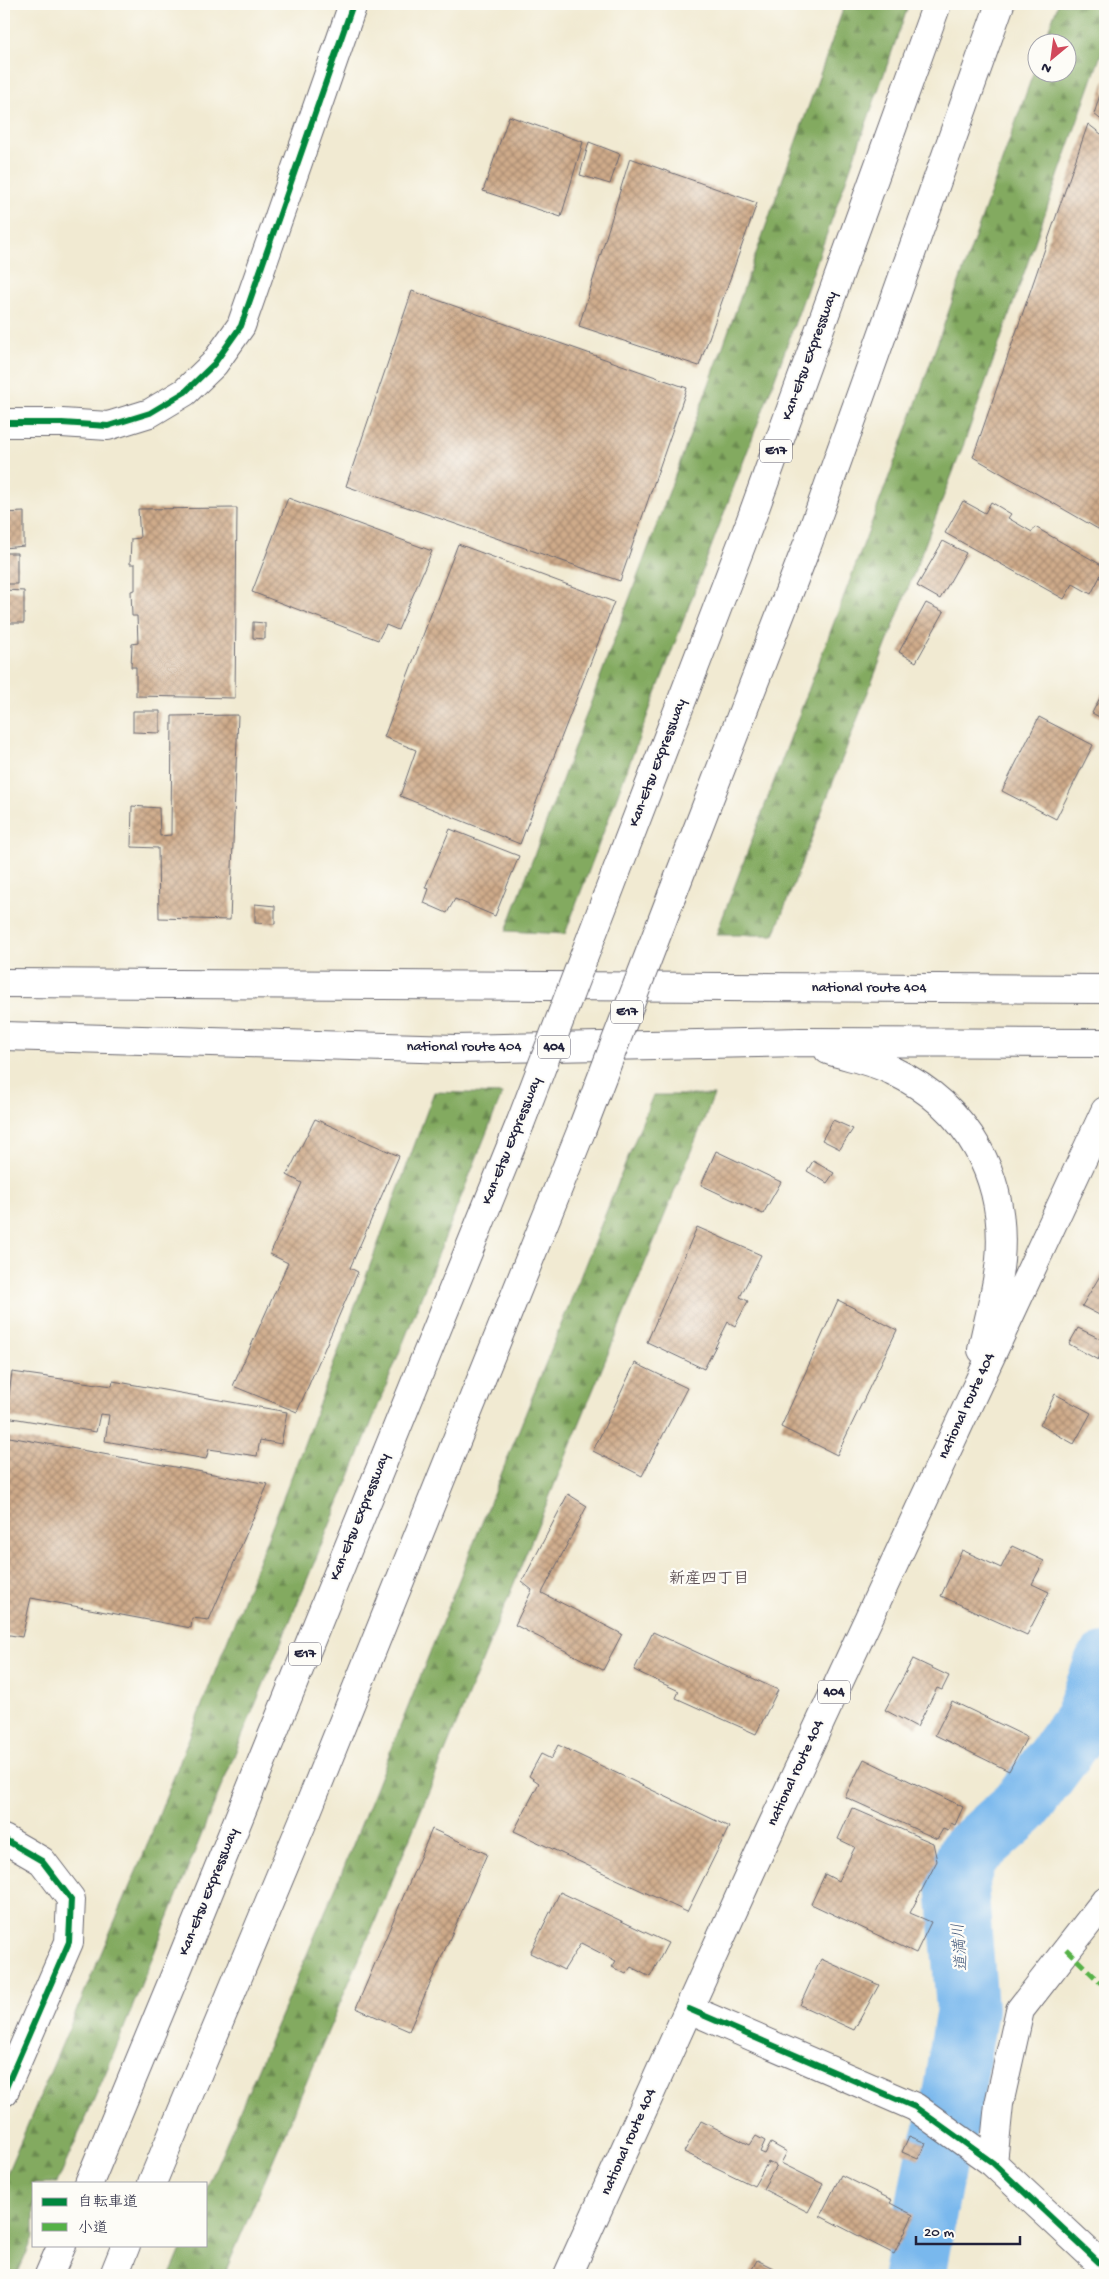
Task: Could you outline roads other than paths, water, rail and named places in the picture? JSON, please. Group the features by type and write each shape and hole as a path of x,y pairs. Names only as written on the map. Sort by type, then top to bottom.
{"main road":[{"path":"4,423 62,423 108,426 150,413 185,392 214,364 241,326 353,4"},
{"name":"Kan-Etsu Expressway","path":"89,2182 520,1124 749,525 937,4"},
{"name":"E17","path":"152,2182 310,1804 582,1129 808,542 1000,4"},
{"name":"national route 404","path":"4,983 1105,989"},
{"name":"national route 404","path":"4,1036 455,1049 801,1042 1105,1043"},
{"path":"801,1042 892,1070 936,1098 958,1120 977,1145 990,1176 1001,1232 1000,1262 973,1393"},
{"name":"national route 404","path":"568,2275 757,1858 1105,1111"},
{"path":"4,1839 42,1861 71,1899 69,1942 4,2092"},
{"path":"994,2163 999,2104 1020,2010 1105,1901"},
{"path":"690,2009 916,2107 994,2163 1105,2268"},
{"path":"49,2275 62,2246"},
{"path":"114,2275 126,2246"}],"waterway":[{"name":"道満川","path":"914,2275 935,2164 950,2114 967,2009 957,1884 968,1854 1021,1807 1084,1721 1105,1664"}],"district":[{"name":"新産四丁目","path":"709,1580"}]}
